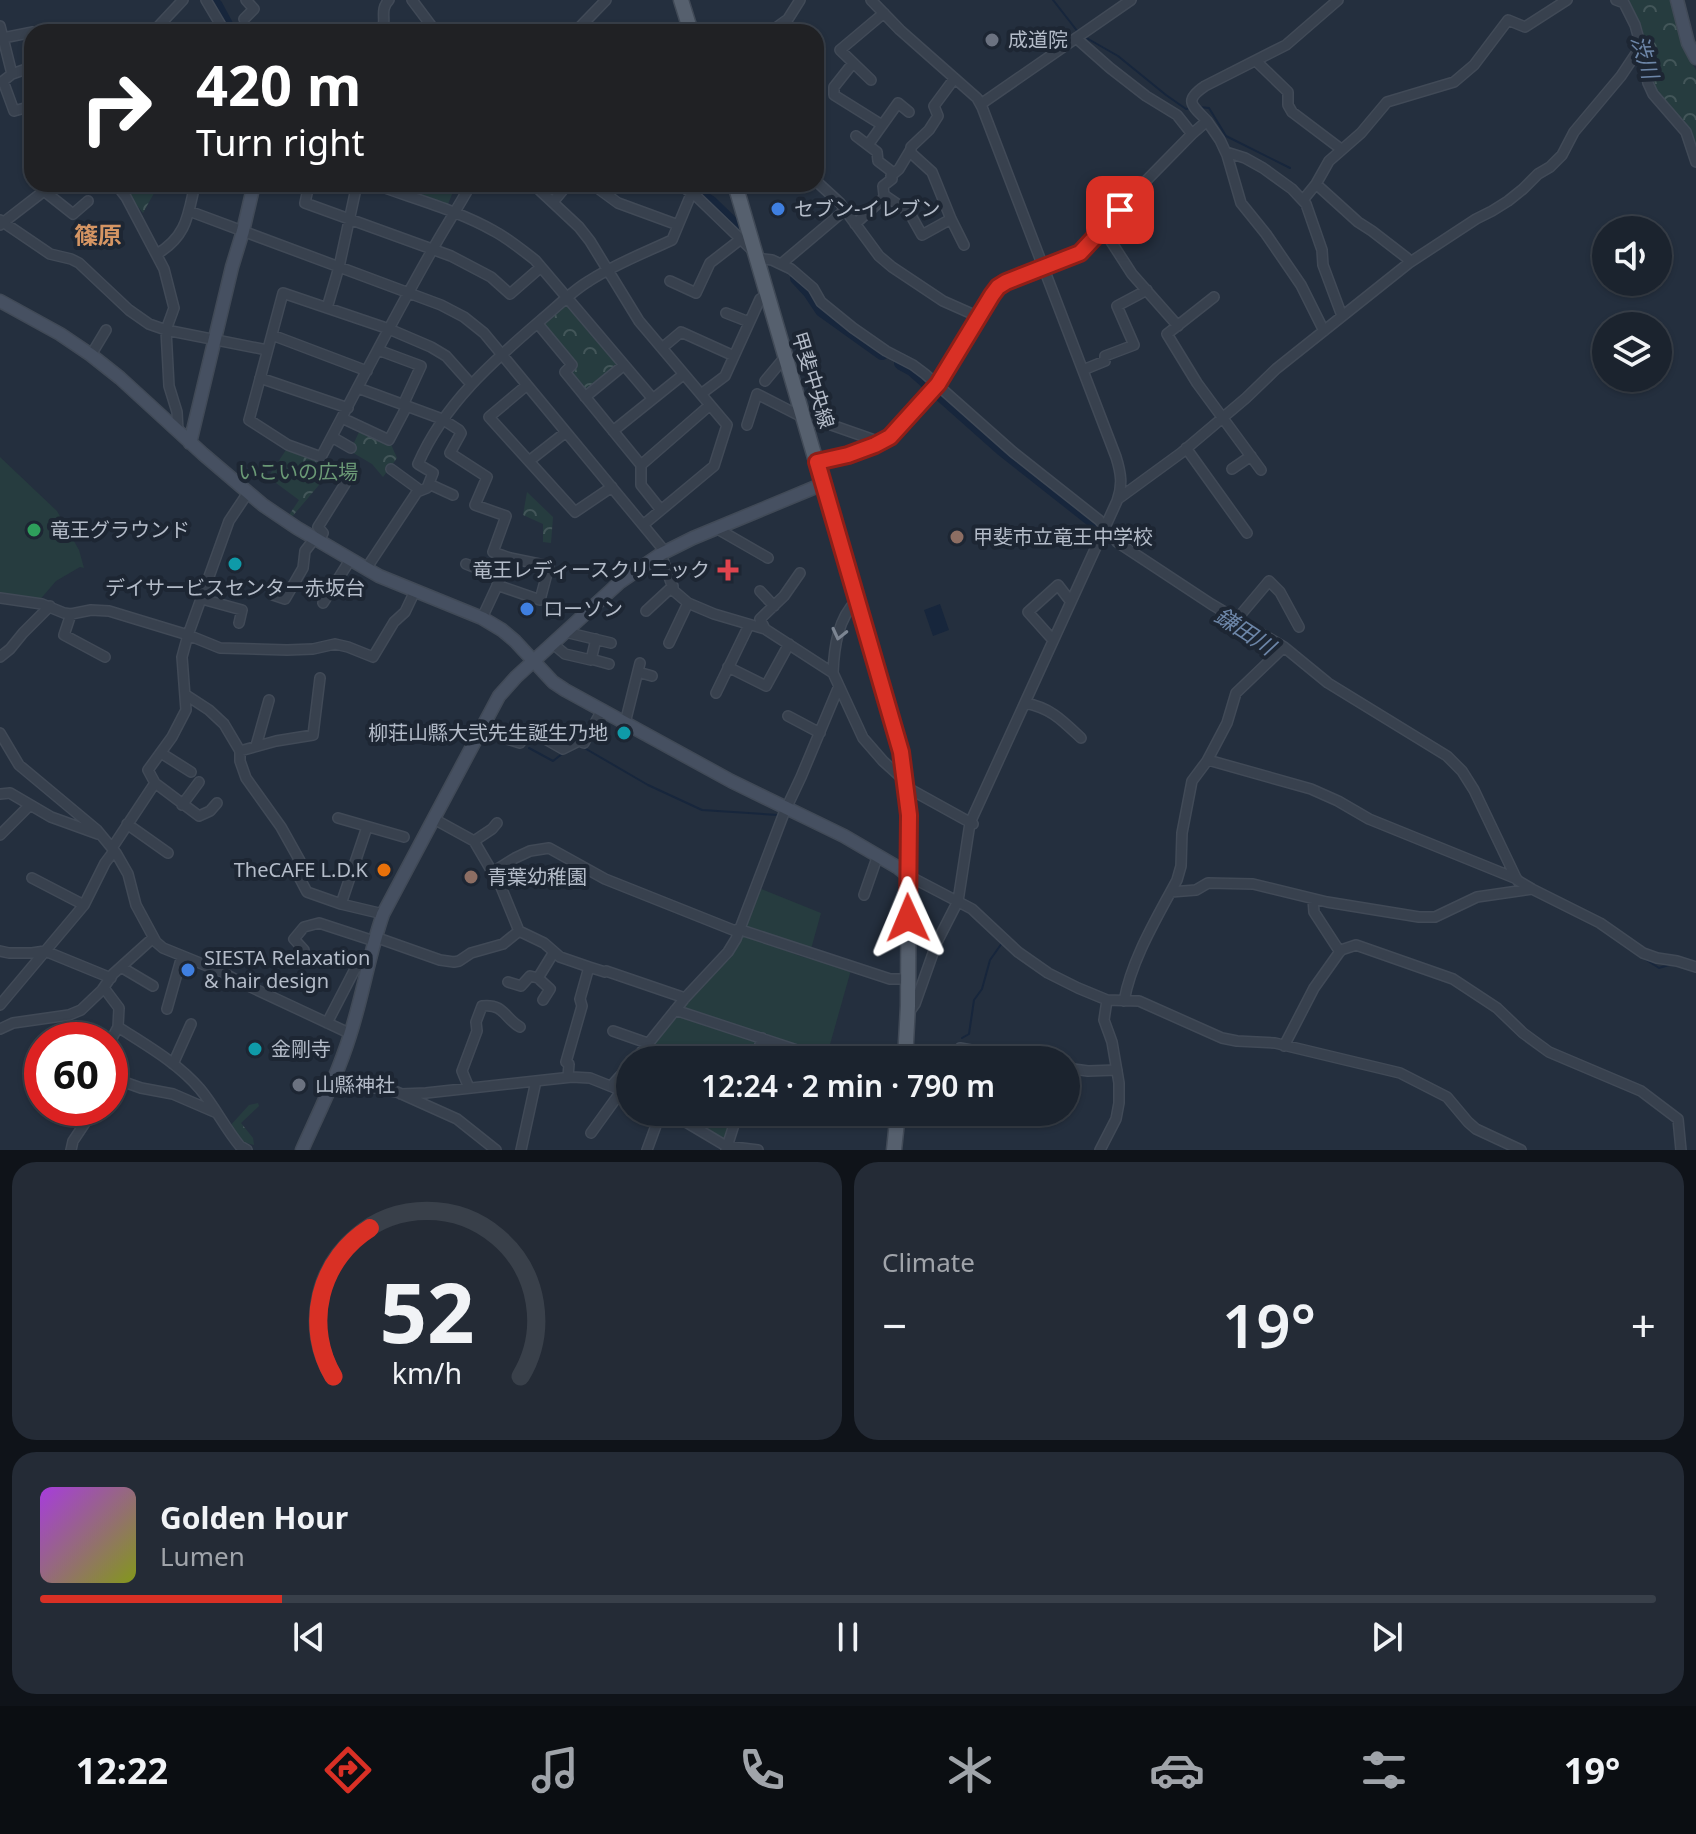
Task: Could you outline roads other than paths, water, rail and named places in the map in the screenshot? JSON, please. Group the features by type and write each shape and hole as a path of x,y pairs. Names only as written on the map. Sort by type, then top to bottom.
{"main road":[{"path":"681,0 688,24"},
{"name":"甲斐中央線","path":"737,192 901,752 909,815 906,1046"},
{"path":"894,1150 897,1126"}],"street":[{"path":"160,24 183,0"},
{"path":"206,0 220,24"},
{"path":"244,19 254,9 246,0"},
{"path":"384,24 382,10 389,0"},
{"path":"412,0 430,24"},
{"path":"583,24 606,0"},
{"path":"781,24 800,0"},
{"path":"871,0 981,104 1119,468 1121,491 973,824 958,901 937,942 908,1016"},
{"path":"981,104 1131,0"},
{"path":"1324,331 1301,285 1241,203 1226,152 1193,105 1192,96 1205,86 1286,45 1338,0"},
{"path":"1303,200 1329,161 1361,133 1387,102 1454,82 1474,65 1508,20 1525,27 1567,0"},
{"path":"1617,0 1624,3 1628,11 1653,94 1686,132 1696,162"},
{"path":"1677,0 1688,43 1696,58"},
{"path":"871,80 840,50 884,13"},
{"path":"0,26 12,74"},
{"path":"3,38 24,34"},
{"path":"1076,38 1134,86 1177,115 1192,134"},
{"path":"1118,499 1186,448 1276,369 1409,263 1508,201 1556,161 1574,132 1621,76 1641,46"},
{"path":"1256,61 1288,92 1288,105 1292,112 1341,149"},
{"path":"853,63 834,87 834,95 882,125"},
{"path":"24,70 3,81 14,111 24,108"},
{"path":"891,176 899,169 911,147 935,121 938,116 934,106 954,79"},
{"path":"868,145 898,103 909,112"},
{"path":"817,462 848,455 890,437 937,386 998,287 1080,253 1137,190 1207,121"},
{"path":"856,136 877,152 878,161 891,171 892,179 883,186 886,196 909,212 922,235 951,219"},
{"path":"911,149 911,153 932,172 964,245"},
{"path":"1226,152 1263,168 1303,200 1342,316"},
{"path":"1316,184 1358,222 1407,258 1409,263"},
{"path":"824,189 845,210 879,256 892,267 943,301 979,317"},
{"path":"40,192 1,222 50,254 79,263 129,310 149,324 267,350"},
{"path":"51,192 73,214 88,201"},
{"path":"122,192 164,269 174,308 166,330 169,386 177,412 178,431"},
{"path":"157,254 172,245 178,237 193,192"},
{"path":"190,443 252,192"},
{"path":"307,192 305,203 470,265 491,277 510,294 541,267"},
{"path":"327,308 355,192"},
{"path":"396,192 491,229 513,242 541,267 653,399"},
{"path":"467,192 432,249 408,293 389,329 358,388 345,413 321,457 288,445 249,420 283,293 389,329 431,347 446,356 471,384"},
{"path":"542,192 579,227 609,269 639,321 727,425 714,466 643,525"},
{"path":"553,202 561,192"},
{"path":"603,192 618,203 678,225"},
{"path":"366,569 417,492 427,488 433,473 418,464 442,419 471,384 585,283 672,240 692,192 755,254 791,269 806,281 821,302 853,328 913,365 1013,452 1099,520 1117,542 1284,647 1328,683 1447,756 1474,790 1517,880"},
{"path":"855,224 886,196"},
{"path":"781,264 845,210"},
{"path":"189,211 441,305 464,317 484,333 662,548 661,554 674,591 688,603 714,614 765,629 833,673 863,738 883,761 906,784 973,824"},
{"path":"1103,229 1132,274 1178,326"},
{"path":"670,281 696,293 710,263 741,239"},
{"path":"1083,370 1105,361 1105,356 1134,345 1117,306 1147,290"},
{"path":"701,394 725,376 760,299 767,296"},
{"path":"1214,297 1167,334 1197,383 1261,470"},
{"path":"0,301 91,355 247,494 317,540 366,569 482,618 515,641 558,685 731,781 844,836 907,875 972,909 1018,952 1048,973 1107,1000 1139,1001 1222,1038 1284,1046 1400,1073 1447,1097 1468,1122 1500,1145 1521,1150"},
{"path":"726,313 749,322"},
{"path":"538,324 572,365 565,372 641,465 641,485 661,510"},
{"path":"91,355 106,330"},
{"path":"662,348 681,332 734,356"},
{"path":"272,335 367,371"},
{"path":"260,378 345,413 389,440 421,366 378,350"},
{"path":"765,381 785,357"},
{"path":"585,397 624,365"},
{"path":"613,431 684,374"},
{"path":"527,385 489,417 575,512 612,487"},
{"path":"358,388 442,419 459,430 461,433 450,453 487,477 475,505 506,516 493,552 549,566 540,600 466,564"},
{"path":"747,425 757,394 803,416 880,442"},
{"path":"641,465 710,405"},
{"path":"529,461 566,432"},
{"path":"332,437 351,448"},
{"path":"1186,448 1247,533"},
{"path":"1232,469 1251,456"},
{"path":"391,469 417,488 417,492"},
{"path":"273,595 285,599 303,568 305,551 323,533 318,527 345,484"},
{"path":"429,484 453,495"},
{"path":"302,1150 351,1034 383,914 499,696 621,581 661,554 823,484"},
{"path":"217,803 199,816 155,783 148,770 172,737 186,710 182,657 188,635 229,521 247,494"},
{"path":"716,528 768,558"},
{"path":"482,618 510,558"},
{"path":"323,603 350,560"},
{"path":"765,629 760,619 784,596 800,573"},
{"path":"1237,619 1269,581 1280,592 1299,627"},
{"path":"1053,640 1028,612 1058,585 1071,602"},
{"path":"646,611 673,586"},
{"path":"0,598 50,606 71,614 91,610 109,611 220,648 287,650 335,644 373,657 394,622 405,612 415,591"},
{"path":"760,591 774,606"},
{"path":"202,599 242,610 239,623"},
{"path":"833,673 840,626 850,606 857,600"},
{"path":"669,643 688,603"},
{"path":"0,657 50,606"},
{"path":"71,614 64,635 105,657"},
{"path":"716,693 749,625"},
{"path":"565,632 611,643"},
{"path":"591,659 596,639"},
{"path":"552,643 565,654 609,664"},
{"path":"728,667 766,686 789,644"},
{"path":"1124,1001 1137,959 1177,880 1192,781 1208,760 1227,723 1236,693 1284,647"},
{"path":"625,723 639,668 652,676"},
{"path":"240,751 313,735 320,678"},
{"path":"613,1031 650,1044 685,998 728,952 839,686"},
{"path":"186,695 224,724 240,751 246,778 281,827 300,861 298,875 307,892 383,914"},
{"path":"256,746 269,700"},
{"path":"1025,703 1056,714 1081,738"},
{"path":"481,731 520,743 528,729 563,749 579,741 584,743 602,710"},
{"path":"788,716 820,733"},
{"path":"0,733 19,765 101,835 113,850 128,874 136,905 153,938 163,948 222,972 351,1034"},
{"path":"161,753 191,772"},
{"path":"1208,760 1311,789 1369,819 1517,880 1600,923 1643,953 1696,967"},
{"path":"182,805 199,782"},
{"path":"0,1005 84,905 127,824 155,783"},
{"path":"0,794 10,793 45,813 101,835"},
{"path":"45,813 54,796"},
{"path":"0,835 30,805"},
{"path":"338,818 404,837"},
{"path":"434,819 474,841 501,887 519,931 572,962 685,998"},
{"path":"474,841 497,823"},
{"path":"127,824 168,853"},
{"path":"341,904 367,827"},
{"path":"491,873 530,851 549,848 605,879 738,931 890,979 908,979"},
{"path":"864,895 878,855"},
{"path":"32,878 84,905"},
{"path":"1171,892 1196,890 1208,883 1253,884 1313,899 1435,917 1477,897 1532,889"},
{"path":"1313,899 1314,912 1340,952"},
{"path":"304,950 294,939 304,927 313,923 373,944 454,962 471,953 503,944 519,931"},
{"path":"0,1029 13,1023 69,1015 81,1010 153,938"},
{"path":"327,1023 355,969 373,944"},
{"path":"1284,1046 1314,988 1340,952 1356,945 1453,979 1497,1008 1549,1052 1641,1091 1678,1119 1681,1150"},
{"path":"0,951 45,951 111,978"},
{"path":"538,978 554,952"},
{"path":"167,1009 182,956"},
{"path":"121,967 153,986"},
{"path":"568,1077 569,1064 566,1062 589,967"},
{"path":"508,982 521,986 530,976 538,978 550,989 543,1000"},
{"path":"104,988 119,1008 118,1022"},
{"path":"1100,1150 1116,1119 1119,1103 1112,1042 1104,1020 1107,1000"},
{"path":"469,1088 462,1071 477,1031 476,1022 482,1006 490,1005 506,1012 511,1022 520,1027"},
{"path":"675,1010 788,1046"},
{"path":"173,1064 191,1024"},
{"path":"128,1034 173,1064 199,1088 240,1146 247,1150"},
{"path":"759,1046 762,1038"},
{"path":"1080,1070 1117,1070"},
{"path":"335,1076 401,1094 457,1119 496,1150"},
{"path":"401,1094 568,1077 590,1078 616,1088"},
{"path":"521,1150 536,1081"},
{"path":"128,1083 173,1094 217,1113"},
{"path":"591,1133 616,1097"},
{"path":"71,1150 83,1126"},
{"path":"647,1150 656,1126"},
{"path":"691,1126 726,1148 758,1150"},
{"path":"726,1148 733,1126"}],"water":[{"path":"940,604 949,630 933,636 924,610"}],"waterway":[{"name":"鎌田川","path":"210,0 226,24"},
{"path":"1053,0 1078,32"},
{"path":"1083,36 1118,56 1186,109 1192,108"},
{"path":"1199,107 1209,108 1226,136 1290,168"},
{"name":"鎌田川","path":"694,192 711,203 745,236"},
{"name":"鎌田川","path":"797,278 822,310 882,353"},
{"name":"鎌田川","path":"901,363 1092,520"},
{"name":"鎌田川","path":"1092,520 1099,530"},
{"name":"鎌田川","path":"1125,552 1163,578"},
{"path":"581,746 648,785 702,810 778,815"},
{"path":"529,748 553,761 562,754"},
{"path":"962,1038 969,1034 974,1000 982,989 990,960 1002,943"},
{"name":"鎌田川","path":"1645,959 1659,968 1672,964 1679,966"}],"place":[{"name":"成道院","path":"992,40"},
{"name":"セブン-イレブン","path":"778,209"},
{"name":"竜王グラウンド","path":"34,530"},
{"name":"甲斐市立竜王中学校","path":"957,537"},
{"name":"デイサービスセンター赤坂台","path":"235,564"},
{"name":"竜王レディースクリニック","path":"728,570"},
{"name":"ローソン","path":"527,609"},
{"name":"柳荘山縣大弐先生誕生乃地","path":"624,733"},
{"name":"TheCAFE L.D.K","path":"384,870"},
{"name":"青葉幼稚園","path":"471,877"},
{"name":"SIESTA Relaxation & hair design","path":"188,970"},
{"name":"金剛寺","path":"255,1049"},
{"name":"山縣神社","path":"299,1085"}],"district":[{"name":"篠原","path":"98,236"}],"water label":[{"name":"渋川","path":"1645,57"}],"park label":[{"name":"いこいの広場","path":"298,472"}]}
